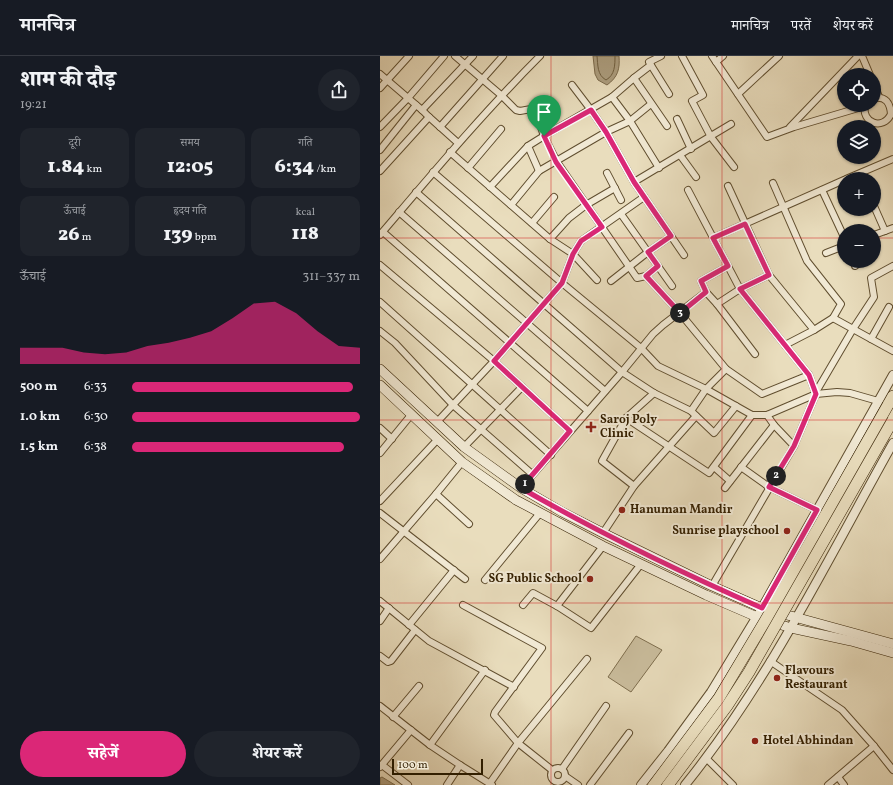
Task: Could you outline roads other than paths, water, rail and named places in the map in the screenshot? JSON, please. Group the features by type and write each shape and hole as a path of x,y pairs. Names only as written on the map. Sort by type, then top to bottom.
{"highway":[{"path":"654,785 719,698 765,621 886,401"},
{"path":"668,785 727,706 749,672 893,420"}],"main road":[{"path":"380,368 464,447 521,488 562,512 712,586 762,608 893,644"},
{"path":"380,385 462,462 516,500 603,546 706,595 757,617 791,628 851,641 893,653"}],"street":[{"path":"380,88 409,56"},
{"path":"380,127 408,98 444,56"},
{"path":"455,56 518,111 531,109 535,110 544,136 556,162 637,278 646,276 658,266"},
{"path":"422,110 473,56"},
{"path":"440,127 503,56"},
{"path":"540,56 501,95 458,143 381,234 588,411"},
{"path":"661,56 648,62 669,94"},
{"path":"682,56 703,95 692,101 711,137 734,167"},
{"path":"712,56 767,137 843,112"},
{"path":"716,62 723,56"},
{"path":"738,94 780,56"},
{"path":"788,129 858,56"},
{"path":"862,56 867,68"},
{"path":"490,187 528,146 612,97 651,65"},
{"path":"380,74 458,143"},
{"path":"634,78 667,126"},
{"path":"572,85 606,132 634,182 684,255"},
{"path":"612,97 630,121 659,168"},
{"path":"865,112 870,122 877,124 884,123 892,117 891,105 886,100 881,98"},
{"path":"511,205 539,171 606,132 630,121 651,104"},
{"path":"380,150 416,105"},
{"path":"380,171 429,118"},
{"path":"677,119 691,149"},
{"path":"634,182 731,124"},
{"path":"468,168 501,129"},
{"path":"528,146 539,171"},
{"path":"450,152 550,239 573,254 596,280"},
{"path":"680,155 696,177"},
{"path":"868,172 893,158"},
{"path":"433,172 562,283 641,348 658,366 706,389 752,415 767,415 816,393 843,392 886,401"},
{"path":"607,173 621,200"},
{"path":"773,183 807,261 841,304 833,318 785,345"},
{"path":"713,238 837,183"},
{"path":"728,186 769,275 814,330"},
{"path":"550,239 569,218 586,205 615,188"},
{"path":"688,190 740,289 809,375 816,393"},
{"path":"822,190 838,224"},
{"path":"416,192 622,372 654,393 693,414 714,433 736,406"},
{"path":"532,223 554,197"},
{"path":"437,422 510,344 562,283 573,254 581,241 644,197"},
{"path":"399,212 526,324 605,391"},
{"path":"621,214 672,286"},
{"path":"878,216 885,231"},
{"path":"881,232 893,228"},
{"path":"611,281 671,236"},
{"path":"826,254 837,249"},
{"path":"380,265 494,361 570,431"},
{"path":"728,266 701,281 706,292 755,354"},
{"path":"712,586 794,446 816,393 853,329 874,297 871,278 893,266"},
{"path":"717,304 740,289 769,275"},
{"path":"646,276 680,313 726,369 762,394 809,375"},
{"path":"521,488 532,474 551,455 653,334 706,292"},
{"path":"380,302 551,455"},
{"path":"871,339 889,307"},
{"path":"833,318 893,351"},
{"path":"380,331 395,343 453,405 532,474"},
{"path":"603,533 634,486 669,446 693,414 706,389 726,369"},
{"path":"641,785 711,692 757,617 817,510 886,401 893,375"},
{"path":"464,447 522,387"},
{"path":"634,486 602,461 626,418 654,393"},
{"path":"380,453 412,415"},
{"path":"626,418 709,473 752,415"},
{"path":"767,415 774,425 794,446"},
{"path":"725,488 774,425"},
{"path":"380,428 392,439"},
{"path":"380,501 438,438"},
{"path":"685,785 728,729 791,628 893,443"},
{"path":"380,558 462,462"},
{"path":"714,467 730,481"},
{"path":"741,467 769,487 817,510"},
{"path":"436,494 469,524"},
{"path":"380,513 465,579"},
{"path":"485,580 540,513"},
{"path":"557,606 603,546"},
{"path":"523,605 533,593 557,606 591,628 641,564"},
{"path":"409,625 454,570"},
{"path":"380,601 434,644 514,686"},
{"path":"463,605 542,648 494,715 518,743 552,770"},
{"path":"380,621 389,608"},
{"path":"380,656 388,662 391,661 415,630"},
{"path":"381,709 430,745 491,784 518,743 587,659"},
{"path":"770,661 842,710 893,770"},
{"path":"430,745 485,670"},
{"path":"393,717 418,686"},
{"path":"562,769 606,706"},
{"path":"408,785 381,766 411,730"},
{"path":"590,785 629,733"},
{"path":"828,785 874,746"},
{"path":"706,758 733,785"},
{"path":"447,785 460,765"},
{"path":"552,770 557,768 562,769"},
{"path":"562,769 565,776 578,785"},
{"path":"552,770 550,776 551,783 562,781 565,776"},
{"path":"838,778 844,785"}],"water":[{"path":"593,56 619,56 618,72 614,79 607,85 598,80 595,74"},
{"path":"382,777 395,785 380,785 380,778"}],"place":[{"name":"Saroj Poly Clinic","path":"591,427"},
{"name":"Hanuman Mandir","path":"622,510"},
{"name":"Sunrise playschool","path":"787,531"},
{"name":"SG Public School","path":"590,579"},
{"name":"Flavours Restaurant","path":"777,678"},
{"name":"Hotel Abhindan","path":"755,741"}]}
